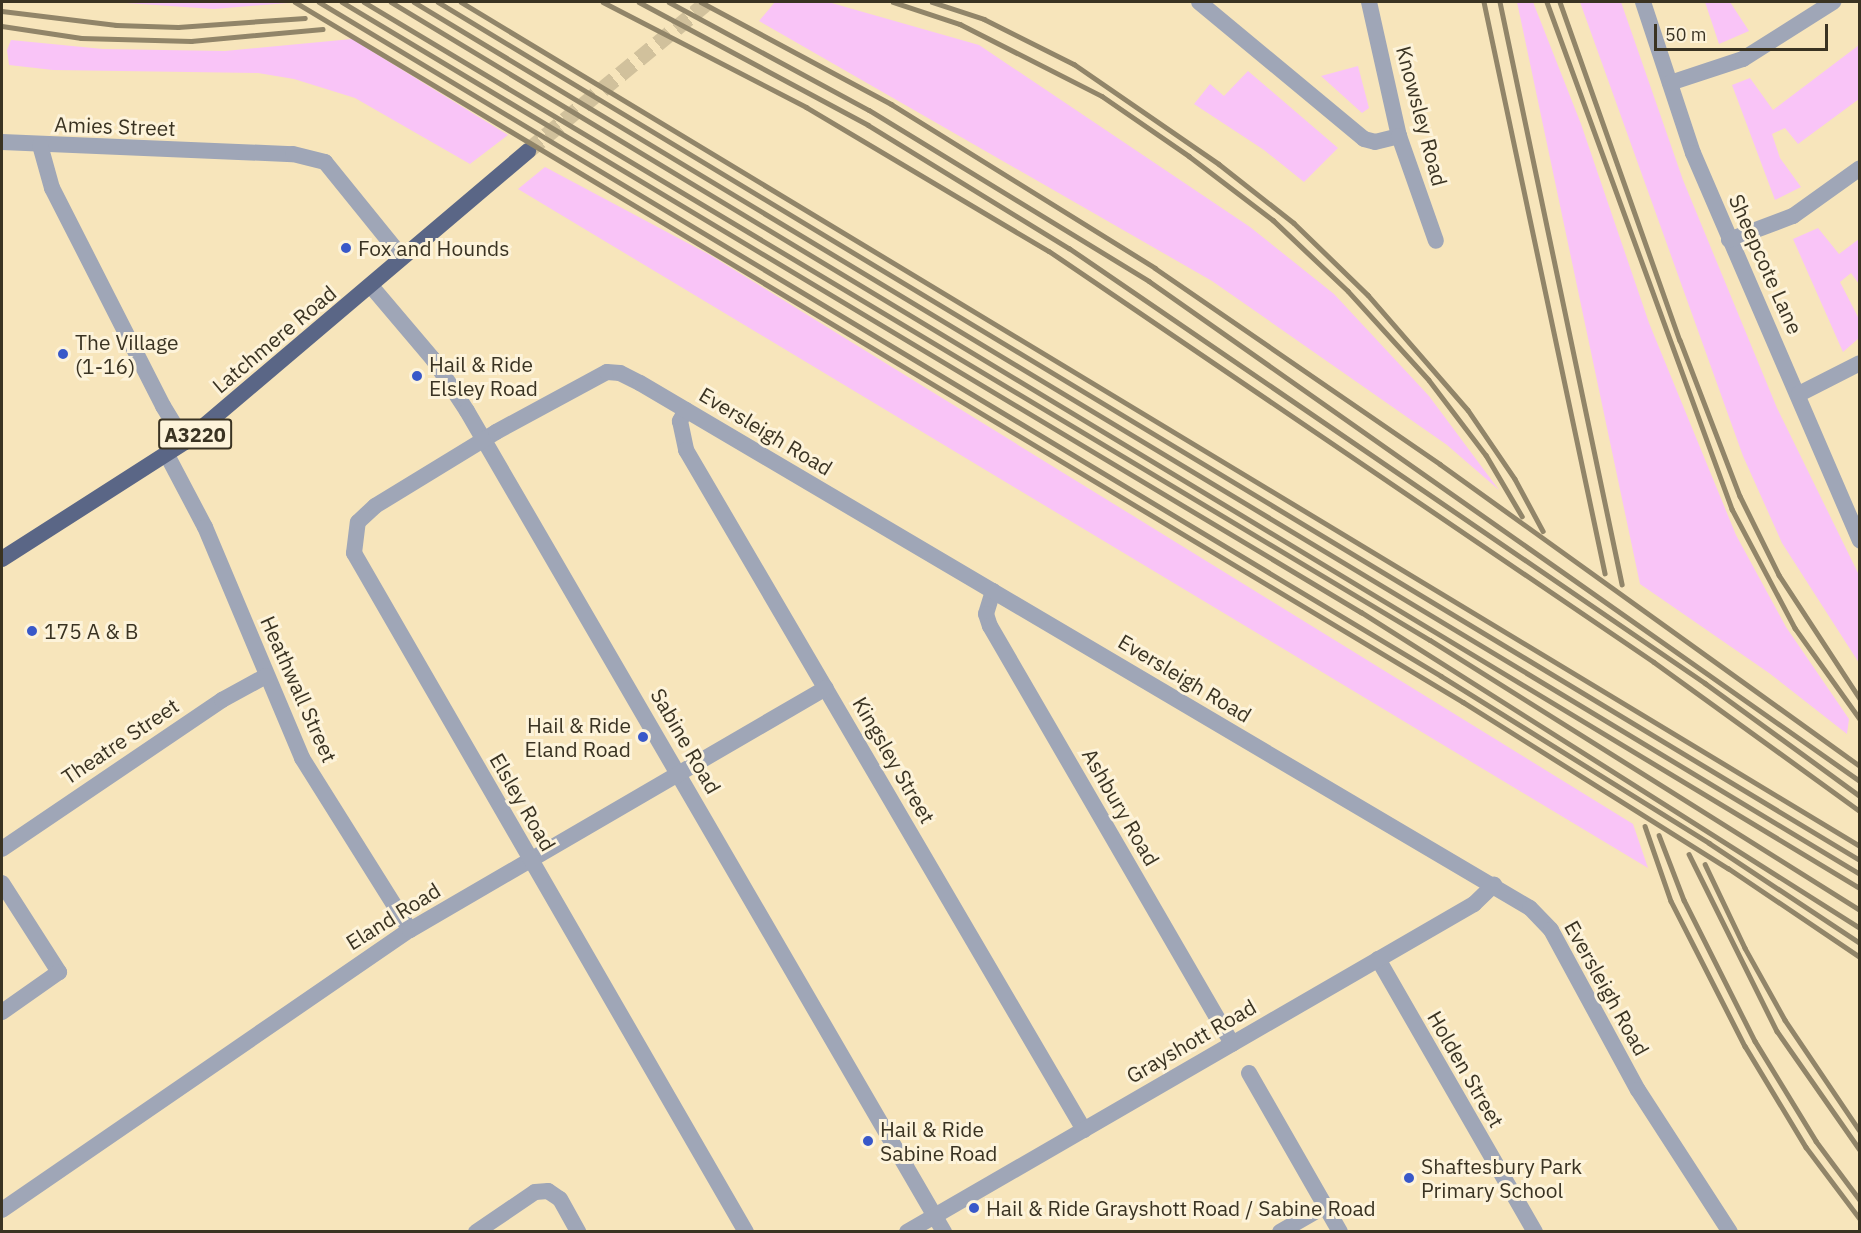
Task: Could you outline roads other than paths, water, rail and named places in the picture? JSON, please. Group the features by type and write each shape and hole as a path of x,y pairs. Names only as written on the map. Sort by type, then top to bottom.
{"highway":[{"name":"Latchmere Road","path":"2,559 186,442 528,151"}],"street":[{"path":"1199,2 1364,139 1375,142 1399,136"},
{"name":"Knowsley Road","path":"1369,2 1399,136 1436,241"},
{"name":"Sheepcote Lane","path":"1643,2 1670,83 1729,240 1799,394 1860,541"},
{"path":"1670,83 1743,59 1833,2"},
{"path":"2,142 40,146"},
{"name":"Amies Street","path":"186,442 163,406 52,188 40,146 292,154 325,162 402,257"},
{"path":"1729,240 1793,216 1860,168"},
{"name":"Sabine Road","path":"371,286 433,359 484,440 944,1232"},
{"path":"1799,394 1860,363"},
{"name":"Eversleigh Road","path":"484,440 607,372 629,377 1494,885 1530,908 1551,930 1638,1089 1730,1232"},
{"name":"Kingsley Street","path":"686,410 680,421 686,450 1084,1130"},
{"name":"Elsley Road","path":"484,440 375,506 358,522 353,541 361,567 746,1232"},
{"name":"Heathwall Street","path":"167,455 205,527 302,758 410,930"},
{"name":"Ashbury Road","path":"993,591 986,614 990,626 1232,1044"},
{"name":"Theatre Street","path":"2,849 222,700 266,676"},
{"name":"Eland Road","path":"2,1210 410,930 826,688"},
{"path":"2,883 59,972 2,1012"},
{"name":"Grayshott Road","path":"908,1232 1474,904 1494,885"},
{"name":"Holden Street","path":"1378,959 1535,1232"},
{"path":"1249,1073 1340,1232"},
{"path":"476,1232 535,1192 548,1191 560,1200 578,1232"},
{"path":"1280,1232 1324,1206"}],"tunnel":[{"path":"528,151 708,2"}],"railway":[{"path":"295,2 1463,702 1728,868 1860,957"},
{"path":"319,2 1441,676 1709,843 1860,943"},
{"path":"342,2 1361,612 1860,928"},
{"path":"364,2 1430,640 1860,910"},
{"path":"391,2 1860,888"},
{"path":"414,2 1860,874"},
{"path":"438,2 1860,860"},
{"path":"461,2 1860,846"},
{"path":"603,2 806,107 1049,251 1654,662 1860,811"},
{"path":"639,2 868,125 1069,248 1705,683 1860,796"},
{"path":"669,2 869,110 1149,281 1860,781"},
{"path":"701,2 891,104 1155,268 1440,464 1860,766"},
{"path":"893,2 960,24 1102,96 1189,156 1273,220 1348,291 1429,380 1486,455 1522,516"},
{"path":"932,2 984,19 1074,64 1219,164 1294,223 1368,295 1468,410 1515,479 1543,531"},
{"path":"1484,2 1605,573"},
{"path":"1500,2 1622,584"},
{"path":"1547,2 1732,509 1795,628 1860,719"},
{"path":"1560,2 1680,340 1740,496 1779,575 1860,699"},
{"path":"2,11 116,25 178,27 305,18"},
{"path":"2,26 81,38 191,41 322,29"},
{"path":"1645,826 1671,901 1745,1046 1806,1147 1860,1219"},
{"path":"1659,835 1684,900 1755,1041 1816,1141 1860,1200"},
{"path":"1689,854 1777,1031 1860,1150"},
{"path":"1705,864 1745,948 1785,1020 1860,1131"}],"place":[{"name":"Fox and Hounds","path":"346,248"},
{"name":"The Village (1-16)","path":"63,354"},
{"name":"Hail & Ride Elsley Road","path":"417,376"},
{"name":"175 A & B","path":"32,631"},
{"name":"Hail & Ride Eland Road","path":"643,737"},
{"name":"Hail & Ride Sabine Road","path":"868,1141"},
{"name":"Shaftesbury Park Primary School","path":"1409,1178"},
{"name":"Hail & Ride Grayshott Road / Sabine Road","path":"974,1208"}]}
